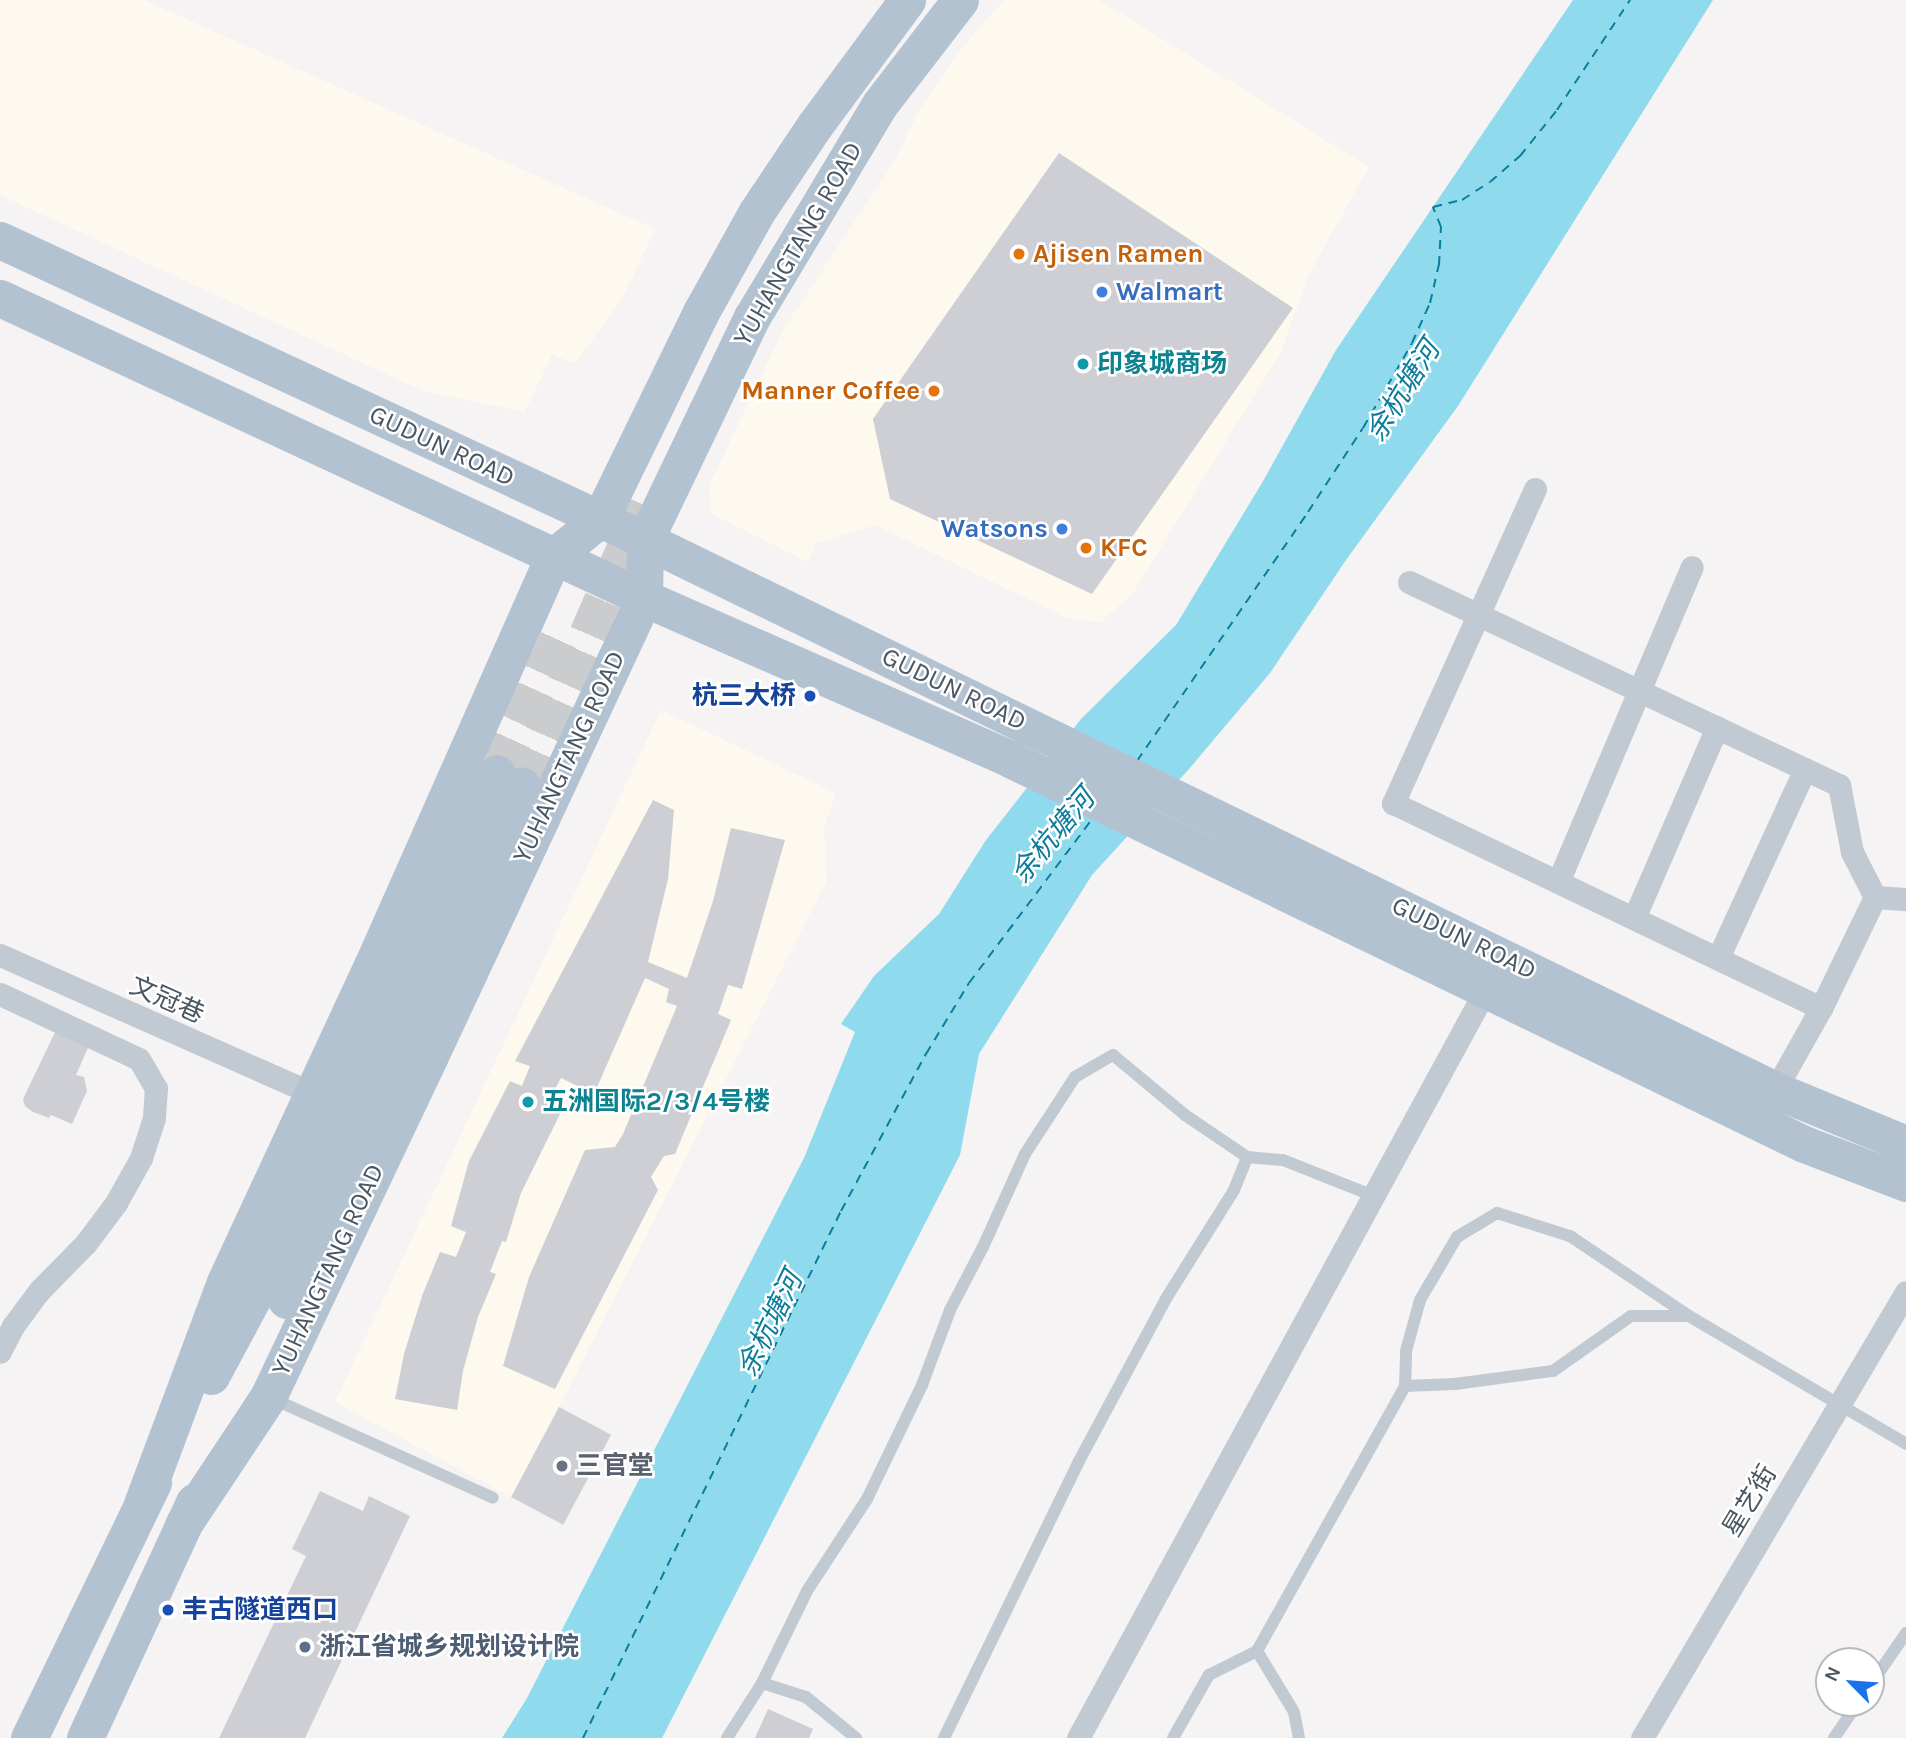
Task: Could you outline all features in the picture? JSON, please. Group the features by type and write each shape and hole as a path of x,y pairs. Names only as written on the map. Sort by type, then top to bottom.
{"main road":[{"name":"YUHANGTANG ROAD","path":"142,1504 226,1282 554,556 600,519 701,312 756,213 815,125 907,0"},
{"name":"YUHANGTANG ROAD","path":"183,1525 268,1397 644,598 645,540 752,317 880,104 960,0"},
{"name":"GUDUN ROAD","path":"0,240 645,540 1038,730 1396,925 1486,989 1804,1144 1906,1183"},
{"name":"GUDUN ROAD","path":"0,298 644,598 1775,1090 1906,1144"},
{"name":"YUHANGTANG ROAD","path":"29,1738 142,1504 264,1277 509,779 183,1525 85,1738"}],"street":[{"path":"1535,489 1393,803 1822,1008"},
{"path":"1558,882 1692,567"},
{"path":"1409,582 1839,785 1852,852 1875,897"},
{"path":"1634,918 1717,727"},
{"path":"1718,958 1805,769"},
{"path":"1875,897 1906,899"},
{"path":"1775,1090 1822,1008 1875,897"},
{"name":"文冠巷","path":"0,955 313,1094"},
{"path":"1079,1738 1486,989"},
{"path":"0,994 139,1059 156,1088 154,1118 141,1158 116,1203 92,1236 38,1291 13,1326 0,1352"},
{"name":"星艺街","path":"1642,1738 1906,1292"}],"lane":[{"path":"727,1738 762,1683 807,1591 867,1499 922,1385 950,1310 983,1247 1025,1154 1075,1077 1113,1055 1185,1115 1247,1157 1283,1160 1374,1196"},
{"path":"944,1738 1079,1461 1167,1297 1234,1190 1247,1157"},
{"path":"1173,1738 1209,1675 1257,1651 1405,1386 1406,1351 1420,1300 1457,1237 1497,1213 1570,1236 1689,1316 1906,1444"},
{"path":"1405,1386 1455,1384 1553,1371 1631,1316 1689,1316"},
{"path":"268,1397 494,1498"},
{"path":"1885,1664 1906,1633"},
{"path":"1257,1651 1294,1712 1299,1738"},
{"path":"762,1683 806,1697 856,1738"},
{"path":"1833,1738 1848,1717"}],"shaded area":[{"path":"0,0 144,0 655,229 623,297 575,364 552,354 525,412 423,391 0,195"},
{"path":"1004,0 1099,0 1369,167 1308,276 1282,350 1133,593 1101,622 1069,619 875,525 816,543 808,562 711,514 709,486 784,328 893,164 920,109 964,45"},
{"path":"661,710 836,793 824,830 827,880 513,1498 335,1402"}],"water":[{"name":"余杭塘河","path":"1573,0 1713,0 1458,406 1346,560 1270,673 1189,769 1092,875 979,1054 960,1155 662,1738 502,1738 527,1698 804,1158 855,1032 841,1024 874,976 939,914 986,840 1081,719 1176,625 1262,483 1336,350"}],"building":[{"name":"印象城商场","path":"1059,153 1293,308 1092,594 890,499 873,419"},
{"path":"653,800 674,810 668,879 648,962 687,978 713,901 731,828 785,840 742,989 728,985 718,1014 731,1020 675,1154 664,1156 651,1177 658,1190 555,1389 503,1366 529,1277 585,1150 615,1147 677,1006 666,1002 669,989 645,978 594,1094 561,1078 550,1098 564,1106 521,1193 506,1242 502,1241 490,1272 496,1274 478,1317 463,1371 457,1410 395,1399 404,1354 422,1296 440,1252 456,1257 466,1232 451,1226 469,1161 510,1081 522,1086 530,1066 515,1061"},
{"path":"57,1028 90,1043 76,1075 84,1077 87,1091 72,1124 51,1115 49,1118 33,1112 25,1106 23,1099"},
{"name":"三官堂","path":"559,1407 611,1435 563,1525 511,1497"},
{"name":"浙江省城乡规划设计院","path":"320,1491 363,1511 369,1496 410,1516 305,1738 219,1738 306,1556 292,1549"},
{"path":"768,1709 813,1729 809,1738 755,1738"}],"ferry route":[{"path":"1137,761 1308,512 1363,428 1412,343 1430,303 1439,265 1441,227 1433,207 1462,200 1490,182 1520,156 1557,110 1630,0"},
{"path":"583,1738 841,1211 926,1054 969,983 1093,818"}],"tunnel":[{"path":"522,785 644,504"},
{"path":"497,773 563,628"}],"place":[{"name":"Ajisen Ramen","path":"1019,254"},
{"name":"Walmart","path":"1102,292"},
{"name":"印象城商场","path":"1083,364"},
{"name":"Manner Coffee","path":"934,391"},
{"name":"Watsons","path":"1062,529"},
{"name":"KFC","path":"1086,548"},
{"name":"杭三大桥","path":"810,696"},
{"name":"五洲国际2/3/4号楼","path":"528,1102"},
{"name":"三官堂","path":"562,1466"},
{"name":"丰古隧道西口","path":"168,1610"},
{"name":"浙江省城乡规划设计院","path":"305,1647"}]}
